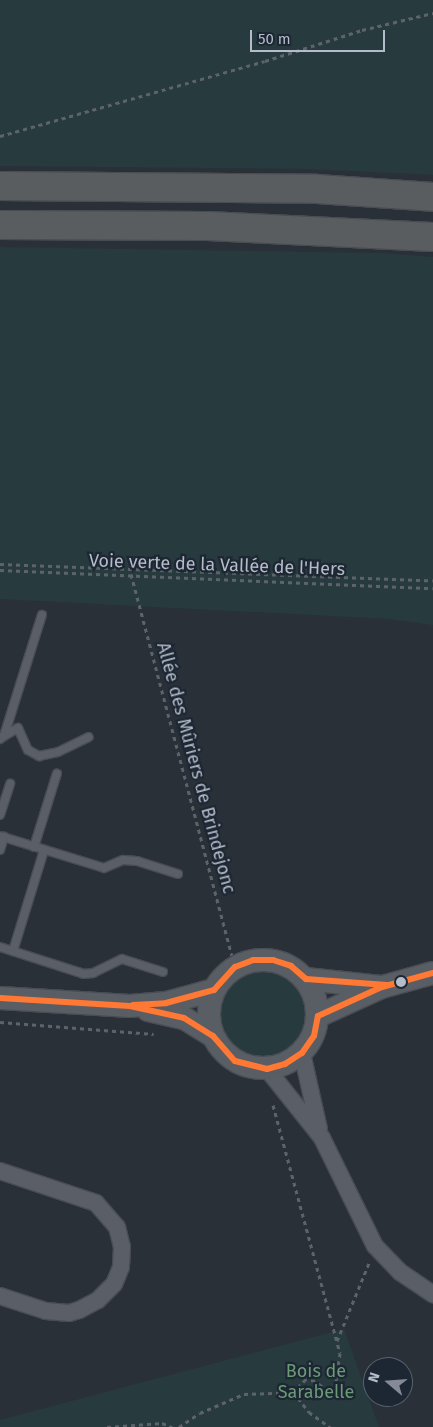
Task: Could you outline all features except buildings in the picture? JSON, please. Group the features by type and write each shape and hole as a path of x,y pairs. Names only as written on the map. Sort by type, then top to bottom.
{"highway":[{"path":"0,186 317,189 433,197"},
{"path":"0,225 208,226 433,237"}],"street":[{"path":"0,998 130,1006 166,1003 214,990 235,967 253,960 273,960 291,966 306,979 316,996 318,1016 314,1036 302,1053 285,1064 267,1069 250,1067 235,1061 213,1036 184,1018 130,1006"},
{"path":"318,1016 382,987 433,973"},
{"path":"306,979 382,987"},
{"path":"213,1036 209,1021 214,990"},
{"path":"302,1053 305,1079 322,1138 375,1246 400,1272 433,1294"},
{"path":"267,1069 322,1138"},
{"path":"0,1171 96,1203 117,1227 122,1257 114,1284 98,1300 80,1310 69,1313 46,1310 0,1296"}],"lane":[{"path":"2,737 42,615"},
{"path":"2,737 18,728 28,750 39,756 58,752 89,737"},
{"path":"34,847 56,772"},
{"path":"0,815 10,784"},
{"path":"0,850 2,837 104,868 123,860 137,861 178,874"},
{"path":"13,951 44,850"},
{"path":"0,947 84,974 92,973 122,959 163,972"}],"path":[{"path":"0,136 265,61 362,30 433,13"},
{"path":"0,564 433,581"},
{"name":"Voie verte de la Vallée de l'Hers","path":"0,570 433,588"},
{"name":"Allée des Mûriers de Brindejonc","path":"130,570 235,967"},
{"path":"0,1022 156,1034"},
{"path":"267,1069 275,1093 273,1104 340,1353 335,1390 328,1391 310,1379 301,1382 298,1392 300,1405 330,1427"},
{"path":"337,1341 375,1246"},
{"path":"179,1427 200,1413 244,1394 298,1392"},
{"path":"107,1427 162,1423 172,1427"}],"green space":[{"path":"0,0 433,0 433,175 306,169 0,166"},
{"path":"0,247 381,253 433,257 433,625 389,619 0,599"},
{"path":"264,969 281,972 296,982 306,997 309,1014 306,1031 296,1046 281,1056 264,1059 247,1056 232,1046 222,1031 219,1014 222,997 232,982 247,972"},
{"name":"Bois de Sarabelle","path":"344,1329 363,1382 363,1407 372,1407 379,1427 0,1427 0,1420"}],"transit line":[{"path":"133,1005 166,1003 214,990 235,967 253,960 273,960 291,966 306,979 387,985"},
{"path":"0,998 130,1006 184,1018 213,1036 235,1061 267,1069 285,1064 302,1053 314,1036 318,1016 382,987 433,973"}]}
